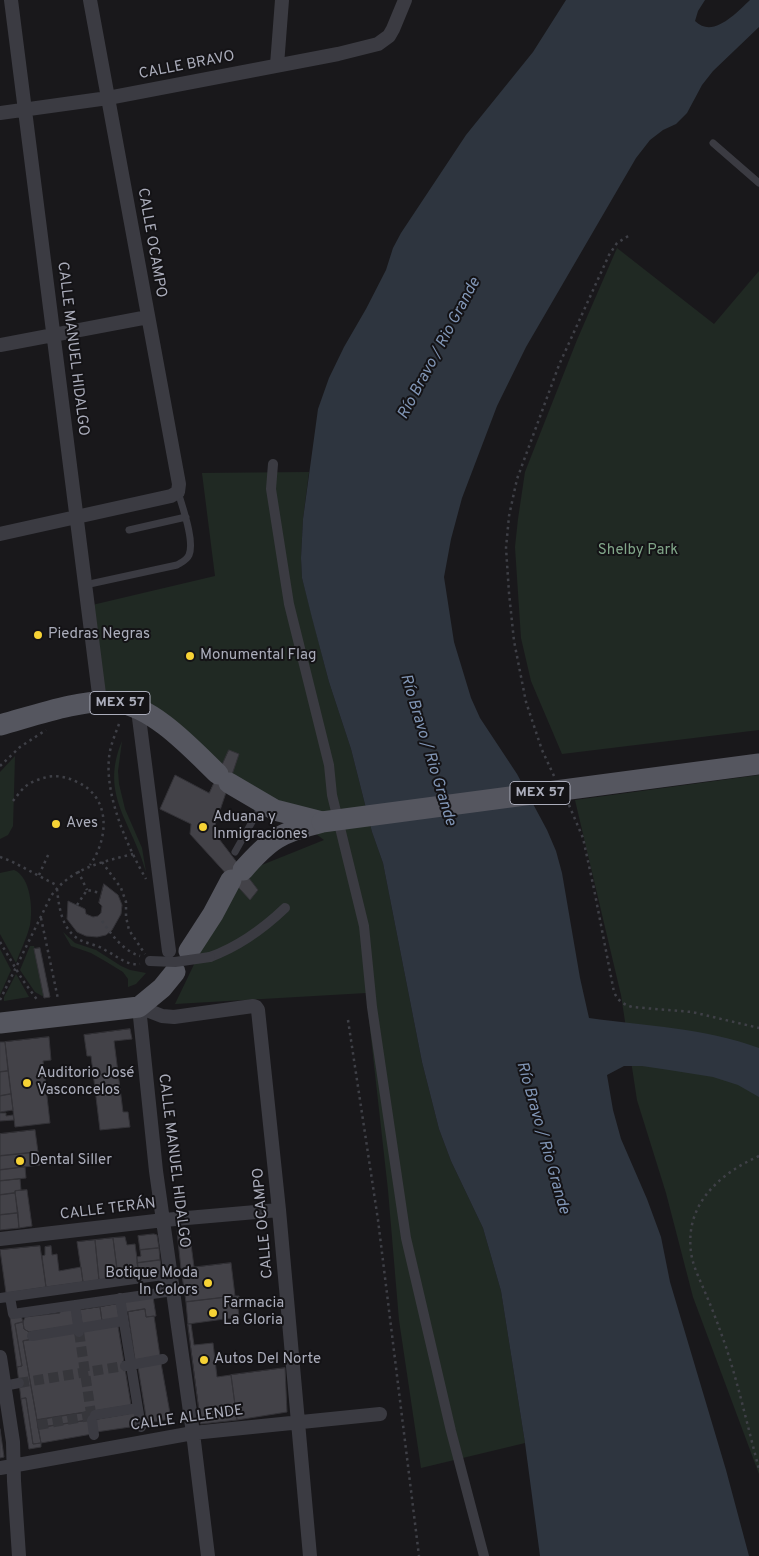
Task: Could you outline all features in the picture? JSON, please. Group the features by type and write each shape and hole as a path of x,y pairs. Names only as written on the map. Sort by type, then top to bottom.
{"main road":[{"name":"MEX 57","path":"0,725 60,709 100,702 116,702 138,710 169,729 224,778 263,803 282,812 322,822"},
{"name":"MEX 57","path":"179,951 213,914 237,867 287,832 322,822 759,764"},
{"path":"0,1023 139,1007 153,996 173,974"}],"street":[{"name":"CALLE MANUEL HIDALGO","path":"11,0 100,702"},
{"name":"CALLE OCAMPO","path":"90,0 179,484 178,492"},
{"path":"277,65 282,0"},
{"name":"CALLE BRAVO","path":"0,113 108,98 338,54 378,44 389,36 394,29 405,0"},
{"path":"0,345 148,317"},
{"path":"273,464 270,489 289,604 329,765 332,794 364,926 372,1007 406,1238 451,1430 484,1556"},
{"path":"0,534 171,496 178,492"},
{"path":"138,710 179,951"},
{"path":"150,960 176,962 210,957 225,952 258,932 285,908"},
{"name":"CALLE MANUEL HIDALGO","path":"139,1007 156,1171 164,1220 168,1275 193,1432 208,1556"},
{"name":"CALLE OCAMPO","path":"139,1007 162,1016 174,1017 256,1007 258,1010 280,1210 310,1556"},
{"name":"CALLE TERÁN","path":"0,1239 164,1220 280,1210"},
{"path":"168,1275 166,1292 12,1314 5,1298 168,1275"},
{"path":"120,1298 128,1365 141,1427"},
{"path":"75,1305 79,1330"},
{"path":"32,1336 79,1330 124,1321"},
{"path":"0,1357 13,1442 7,1466 19,1556"},
{"path":"128,1365 163,1359"},
{"path":"4,1386 19,1383"},
{"path":"94,1435 93,1418 138,1408"},
{"name":"CALLE ALLENDE","path":"7,1466 193,1432 380,1414"}],"lane":[{"path":"713,144 759,183"},
{"path":"85,585 178,566 186,560 191,546 186,517 178,492"},
{"path":"129,530 186,517"},
{"path":"237,867 263,803"}],"path":[{"path":"557,782 542,750 526,702 514,641 507,557 509,516 517,479 559,365 609,255 618,243 630,235"},
{"path":"119,724 109,756 109,786 120,822 147,881"},
{"path":"0,766 20,748 46,730"},
{"path":"13,801 27,785 38,779 53,776 65,776 81,784 93,794 100,805 104,818 104,829 97,855 90,866"},
{"path":"565,798 583,838 617,1000 632,1007 692,1012 759,1028"},
{"path":"39,876 49,853"},
{"path":"0,1000 57,887 78,871 102,862 133,854"},
{"path":"0,857 57,887"},
{"path":"102,862 122,888 126,902 129,930 136,943 150,960"},
{"path":"78,871 87,890"},
{"path":"57,887 61,915 74,936 103,948 129,964 150,960"},
{"path":"87,890 102,893"},
{"path":"77,905 87,890"},
{"path":"41,916 58,999"},
{"path":"102,921 126,950 150,960"},
{"path":"0,942 38,1001"},
{"path":"348,1020 378,1220 419,1556"},
{"path":"759,1156 727,1173 710,1189 701,1201 694,1216 690,1247 697,1272 726,1348 759,1469"}],"green space":[{"name":"Shelby Park","path":"617,248 714,324 759,271 759,730 562,754 531,681 521,638 515,547 518,519 525,472 577,340"},
{"path":"309,472 303,519 302,578 329,682 351,749 372,832 383,863 422,1062 439,1129 451,1161 483,1228 501,1291 525,1443 421,1468 399,1320 388,1190 366,993 175,1004 237,875 324,840 143,710 100,704 88,606 215,576 202,473"},
{"path":"122,741 118,771 119,784 125,809 142,848 146,872 116,794 114,778 116,760"},
{"path":"15,756 13,826 8,835 0,839 0,772"},
{"path":"759,775 759,1474 693,1297 666,1193 637,1100 621,995 575,800"},
{"path":"14,870 24,879 30,894 31,903 29,930 16,963 0,934 0,873"},
{"path":"63,932 75,943 96,950 121,966 146,973 136,984 128,987 128,979 123,972 91,953 71,946"},
{"path":"30,946 34,946 35,949 44,997 35,992 20,970"},
{"path":"0,949 11,970 0,995"},
{"path":"16,974 29,997 4,1001 4,997"}],"water":[{"name":"Río Bravo / Rio Grande","path":"566,0 705,0 698,11 695,21 702,26 709,27 717,26 724,22 750,0 759,0 759,27 713,71 702,85 687,113 676,124 663,130 650,140 636,158 526,347 497,406 462,498 451,539 444,577 454,642 471,698 480,718 517,774 556,851 562,873 580,978 589,1018 675,1028 739,1041 759,1048 759,1097 738,1085 713,1077 642,1066 624,1066 607,1075 613,1110 621,1139 661,1237 670,1282 726,1470 749,1556 540,1556 525,1443 501,1291 483,1228 451,1161 439,1129 422,1062 383,863 372,832 351,749 329,682 302,578 303,519 318,409 329,378 386,270 393,248 401,233 466,135 533,52"}],"building":[{"name":"Aduana y Inmigraciones","path":"229,750 239,754 213,831 258,890 250,900 190,834 191,824 160,809 175,775 209,793"},
{"path":"104,884 118,895 122,905 121,914 112,930 106,935 97,937 86,936 77,932 67,919 68,901 85,909 86,914 93,917 98,916 101,913 102,906 99,903"},
{"path":"40,948 50,997 44,998 34,949"},
{"path":"130,1029 132,1039 114,1041 123,1112 128,1112 130,1127 100,1130 91,1056 87,1056 84,1035"},
{"name":"Auditorio José Vasconcelos","path":"49,1037 51,1060 43,1061 50,1123 15,1127 5,1042"},
{"path":"0,1042 5,1042 8,1071 0,1072"},
{"path":"8,1071 11,1094 0,1096 0,1072"},
{"path":"11,1094 13,1110 0,1112 0,1096"},
{"path":"0,1113 6,1113 6,1116 13,1115 14,1120 0,1121"},
{"path":"35,1130 38,1152 0,1156 0,1134"},
{"name":"Dental Siller","path":"38,1152 40,1165 0,1170 0,1156"},
{"path":"25,1167 26,1178 0,1181 0,1170"},
{"path":"20,1179 21,1190 15,1191 15,1193 0,1195 0,1181"},
{"path":"27,1190 32,1226 19,1228 15,1191"},
{"path":"15,1193 18,1213 0,1215 0,1195"},
{"path":"18,1213 19,1228 0,1230 0,1215"},
{"path":"189,1229 194,1267 181,1269 177,1231"},
{"path":"157,1235 159,1248 140,1250 138,1236"},
{"path":"125,1237 127,1245 135,1244 139,1274 118,1277 113,1238"},
{"path":"113,1238 118,1277 99,1280 95,1240"},
{"path":"95,1240 99,1280 83,1282 77,1242"},
{"path":"40,1246 46,1287 6,1293 0,1250"},
{"path":"51,1246 52,1255 57,1254 59,1271 81,1267 83,1282 46,1287 42,1256 45,1255 45,1247"},
{"path":"159,1248 160,1260 137,1263 137,1257 141,1256 140,1250"},
{"path":"160,1260 162,1271 139,1274 137,1263"},
{"name":"Botique Moda In Colors","path":"231,1263 235,1296 186,1302 181,1269"},
{"name":"Farmacia La Gloria","path":"239,1296 239,1317 188,1324 186,1302"},
{"path":"153,1297 156,1316 146,1317 145,1309 126,1312 124,1302"},
{"path":"117,1304 119,1318 102,1321 100,1307"},
{"path":"100,1307 102,1321 82,1324 80,1310"},
{"path":"73,1308 76,1325 29,1332 24,1329 23,1322 25,1317 60,1313 60,1310"},
{"path":"145,1309 146,1317 154,1316 160,1356 135,1360 128,1312"},
{"path":"21,1315 23,1322 15,1324 22,1366 17,1367 10,1317"},
{"path":"23,1322 24,1329 29,1332 33,1339 23,1341 41,1443 33,1444 26,1398 21,1399 17,1367 22,1366 15,1324"},
{"name":"Autos Del Norte","path":"188,1324 191,1324 194,1345 213,1343 217,1377 231,1375 237,1420 201,1424"},
{"path":"118,1326 131,1405 37,1420 23,1341"},
{"path":"161,1363 171,1419 147,1423 138,1367"},
{"path":"285,1368 287,1412 237,1420 231,1375"},
{"path":"26,1398 33,1444 41,1443 41,1447 29,1449 21,1399"},
{"path":"94,1411 95,1419 38,1428 37,1420"},
{"path":"135,1413 137,1426 96,1432 94,1420"},
{"path":"90,1420 92,1434 41,1443 38,1428"},
{"path":"0,1429 4,1457 0,1458"}],"tunnel":[{"path":"79,1332 92,1420"},
{"path":"19,1383 124,1366"},
{"path":"38,1425 95,1415"}],"place":[{"name":"Piedras Negras","path":"38,635"},
{"name":"Monumental Flag","path":"190,656"},
{"name":"Aves","path":"56,824"},
{"name":"Aduana y Inmigraciones","path":"203,827"},
{"name":"Auditorio José Vasconcelos","path":"27,1083"},
{"name":"Dental Siller","path":"20,1161"},
{"name":"Botique Moda In Colors","path":"208,1283"},
{"name":"Farmacia La Gloria","path":"213,1313"},
{"name":"Autos Del Norte","path":"204,1360"}]}
